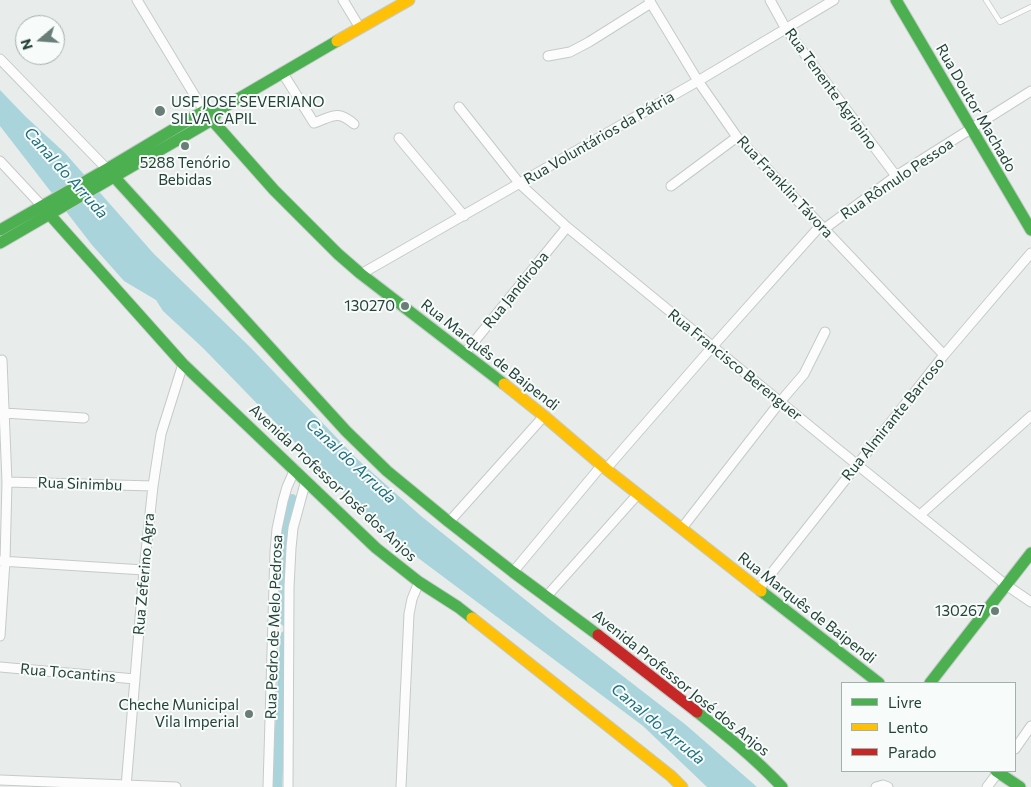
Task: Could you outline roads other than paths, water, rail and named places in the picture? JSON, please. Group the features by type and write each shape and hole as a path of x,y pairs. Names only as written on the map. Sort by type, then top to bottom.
{"main road":[{"path":"0,230 49,208 212,120 219,110 409,0"},
{"name":"Rua Doutor Machado","path":"896,0 1031,230"},
{"path":"111,173 204,111 219,110"},
{"name":"Rua Marquês de Baipendi","path":"204,111 274,190 311,228 361,274 465,352 604,467 878,682"},
{"name":"Avenida Professor José dos Anjos","path":"111,173 346,431 387,471 513,572 596,633 720,730 782,787"},
{"path":"0,243 49,208"},
{"name":"Avenida Professor José dos Anjos","path":"49,208 183,364 376,548 419,582 458,607 590,711 682,787"},
{"path":"931,682 1031,553"},
{"path":"999,772 1020,787"}],"street":[{"name":"Rua Marquês de Baipendi","path":"137,0 204,111"},
{"path":"343,0 360,28"},
{"name":"Rua Tenente Agripino","path":"770,0 786,29 896,176"},
{"name":"Rua Voluntários da Pátria","path":"361,274 698,81 834,0"},
{"path":"548,56 570,52 589,42 650,1"},
{"name":"Rua Franklin Távora","path":"650,1 698,81 737,137 944,355"},
{"path":"0,59 111,173"},
{"path":"282,72 314,123 335,115 345,116 354,124"},
{"name":"Rua Rômulo Pessoa","path":"513,572 712,346 822,227 896,176 1031,91"},
{"name":"Rua Francisco Berenguer","path":"459,107 520,184 567,227 856,464 1006,585 1031,602"},
{"path":"671,186 737,137"},
{"path":"400,138 464,216"},
{"name":"Avenida Professor José dos Anjos","path":"0,161 49,208"},
{"name":"Rua Jandiroba","path":"465,352 567,227"},
{"name":"Rua Almirante Barroso","path":"759,589 944,355 1031,253"},
{"path":"682,528 804,374 825,332"},
{"path":"0,636 7,482 2,360"},
{"name":"Rua Zeferino Agra","path":"126,786 153,486 161,434 183,364"},
{"path":"4,413 84,418"},
{"path":"449,522 544,416"},
{"path":"920,515 1031,416"},
{"name":"Rua Pedro de Melo Pedrosa","path":"268,787 275,552 277,529 286,488 295,469"},
{"path":"288,787 291,548 293,528 306,480"},
{"name":"Rua Sinimbu","path":"7,482 153,486"},
{"path":"546,597 638,494"},
{"path":"3,561 144,570"},
{"path":"400,787 409,622 412,599 419,582"},
{"name":"Rua Tocantins","path":"0,667 135,679"},
{"path":"1016,748 1031,726"},
{"path":"987,787 997,772"},
{"path":"0,780 176,787"},
{"path":"876,787 883,784 888,787"}],"lane":[{"path":"987,0 1000,22 1031,6"}],"water":[{"name":"Canal do Arruda","path":"0,90 65,153 154,254 251,348 356,458 421,516 686,725 757,787 707,787 643,726 378,528 203,348 163,311 156,300 124,281 92,245 0,126"}],"waterway":[{"path":"285,621 283,584 285,569 284,522 292,499"},
{"path":"277,787 285,636"}],"place":[{"name":"USF JOSE SEVERIANO SILVA CAPIL","path":"160,111"},
{"name":"5288 Tenório Bebidas","path":"185,146"},
{"name":"130270","path":"405,306"},
{"name":"130267","path":"995,611"},
{"name":"Cheche Municipal Vila Imperial","path":"249,714"}]}
